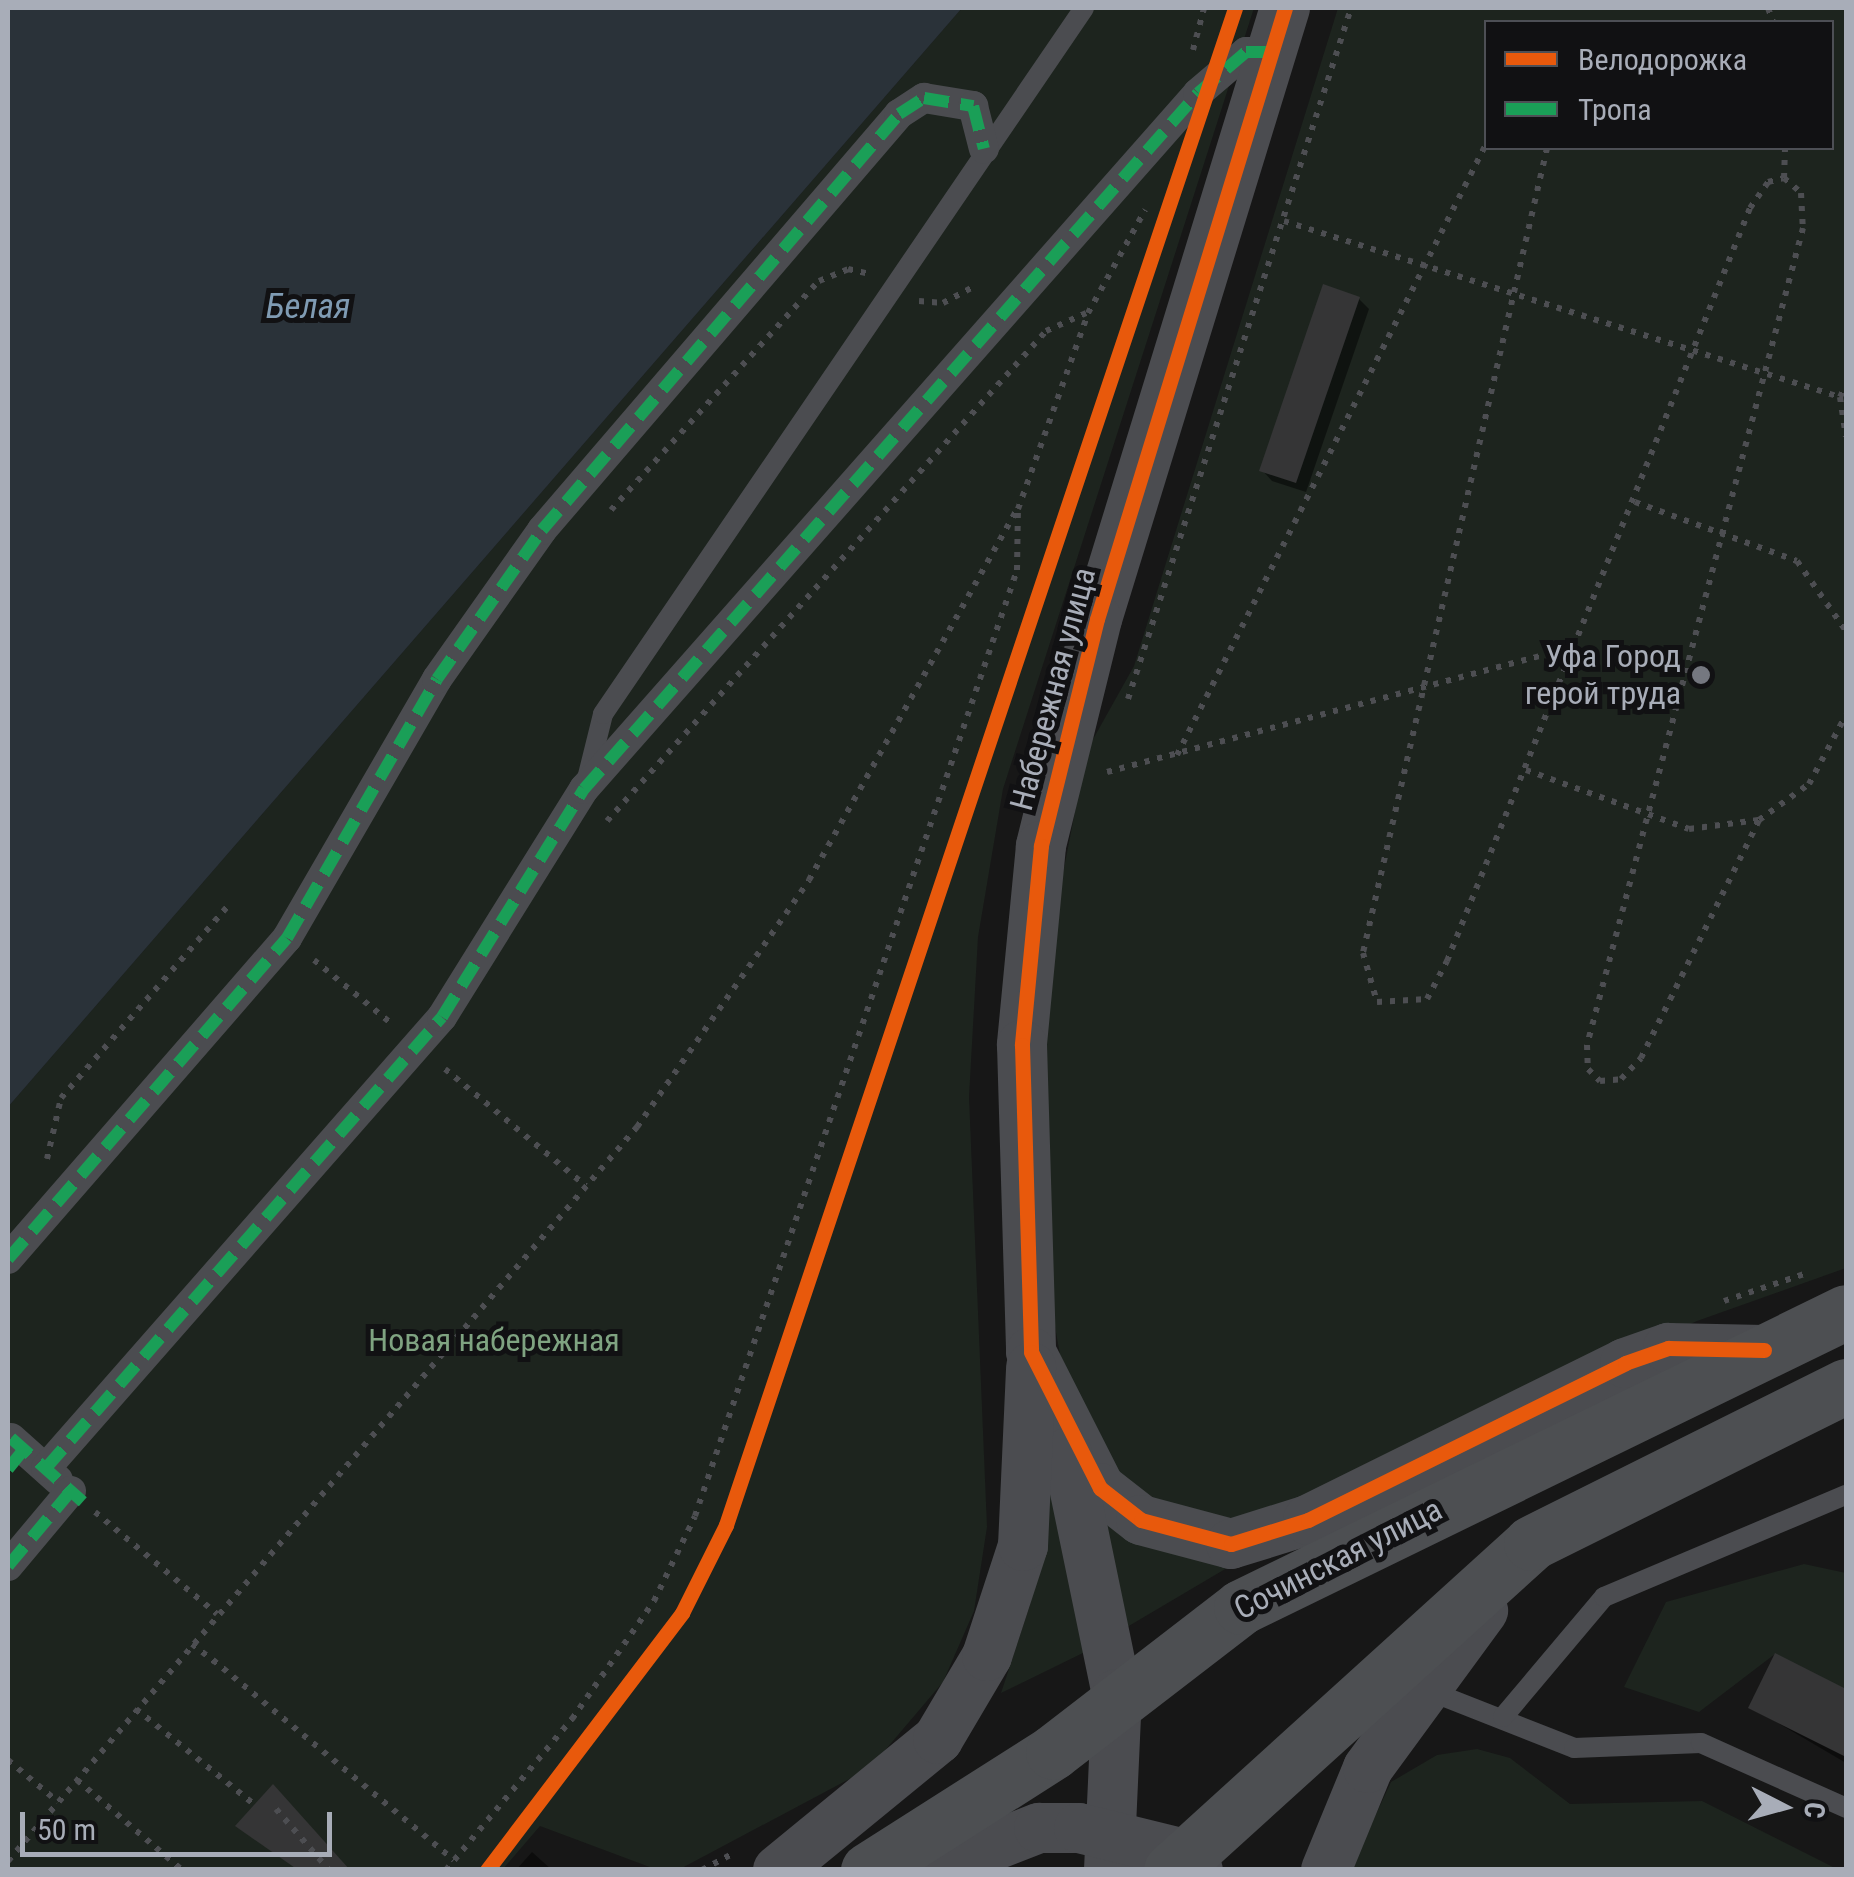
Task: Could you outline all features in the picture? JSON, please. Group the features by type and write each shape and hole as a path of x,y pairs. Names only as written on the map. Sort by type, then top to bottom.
{"main road":[{"name":"Сочинская улица","path":"868,1870 1037,1763 1117,1694 1241,1607 1764,1350 1830,1291"},
{"path":"1186,1865 1472,1588 1531,1543 1846,1386"}],"street":[{"path":"8,1566 77,1496 22,1456 442,1017 584,788 1218,72 1279,30"},
{"name":"Набережная улица","path":"1054,1404 1031,1352 1022,1045 1041,846 1098,620 1279,30"},
{"path":"8,1259 287,938 437,679 542,530 900,114 924,98 972,106 984,149"},
{"path":"1054,1404 1114,1498 1141,1520 1231,1544 1308,1520 1625,1362 1668,1348 1764,1350"},
{"path":"766,1857 938,1739 987,1656 1023,1546 1031,1352"},
{"path":"1054,1404 1117,1694 1120,1753 1106,1857"},
{"path":"1326,1870 1368,1768 1421,1688 1531,1543"},
{"path":"1120,1753 1151,1830 1186,1865"},
{"path":"931,1870 1038,1828 1106,1857 1186,1865"}],"lane":[{"path":"584,788 603,714 984,149 1084,8"},
{"path":"1504,1718 1604,1597 1846,1495"},
{"path":"1421,1688 1574,1748 1700,1744 1846,1808"}],"path":[{"path":"1176,119 1204,8"},
{"path":"1124,708 1148,656 1351,8"},
{"path":"1176,755 1484,148"},
{"path":"1547,150 1363,953 1377,1002 1427,998 1526,770 1750,208 1768,182 1784,178"},
{"path":"1784,178 1785,150"},
{"path":"1759,820 1641,1058 1621,1079 1600,1081 1588,1069 1587,1046 1803,228 1801,193 1784,178"},
{"path":"8,1862 586,1186 809,880 1018,510 1088,313 1148,202"},
{"path":"1284,220 1840,397"},
{"path":"595,528 820,281"},
{"path":"616,816 1046,331 1088,313"},
{"path":"1846,385 1840,397 1846,437"},
{"path":"1635,502 1724,531 1797,561 1846,631"},
{"path":"446,1870 572,1719 654,1601 695,1516 1017,570 1018,510"},
{"path":"1099,759 1091,776 1576,646"},
{"path":"1526,770 1647,819 1689,830 1759,820 1809,784 1846,715"},
{"path":"73,1184 46,1159 61,1098 228,906"},
{"path":"309,956 382,1017"},
{"path":"450,1074 586,1186"},
{"path":"1717,1304 1830,1291"},
{"path":"77,1496 217,1614"},
{"path":"192,1644 224,1669"},
{"path":"213,1660 454,1860"},
{"path":"136,1710 255,1805"},
{"path":"8,1760 58,1802"},
{"path":"78,1780 182,1870"},
{"path":"276,1809 329,1870"},
{"path":"702,1870 766,1857"}],"green space":[{"name":"Новая набережная","path":"962,8 1254,8 1003,789 978,937 969,1097 987,1527 974,1611 943,1682 870,1768 680,1869 655,1869 540,1826 503,1869 8,1870 8,1107"},
{"path":"1338,8 1846,8 1846,1268 1697,1321 1245,1522 1157,1505 1121,1481 1062,1366 1048,1287 1042,1150 1050,940 1087,750 1134,666"},
{"path":"1047,1461 1089,1650 1001,1693 1030,1605"},
{"path":"1096,1513 1232,1565 1122,1630"},
{"path":"1804,1564 1846,1573 1846,1691 1775,1654 1699,1712 1624,1687 1666,1602"},
{"path":"1477,1749 1510,1758 1570,1804 1702,1801 1837,1869 1350,1870 1391,1782 1437,1755"}],"water":[{"name":"Белая","path":"8,8 962,8 8,1107"}],"building":[{"path":"1323,284 1360,297 1296,483 1259,471"},
{"path":"1775,1653 1846,1689 1846,1757 1748,1708"},
{"path":"273,1784 350,1870 298,1870 235,1826"}],"marked path":[{"path":"46,1468 442,1017 584,789 1198,93 1246,52 1274,52"},
{"path":"8,1259 287,938 437,679 542,530 899,114 924,98 973,106 984,149"},
{"path":"11,1438 83,1502"},
{"path":"8,1469 24,1449"},
{"path":"8,1566 71,1491"}],"cycle path":[{"path":"487,1870 682,1613 726,1525 1235,8"},
{"path":"1285,8 1097,619 1041,846 1022,1045 1031,1352 1100,1488 1141,1520 1231,1544 1308,1520 1625,1363 1668,1348 1764,1350"}],"place":[{"name":"Уфа Город герой труда","path":"1701,675"}]}
